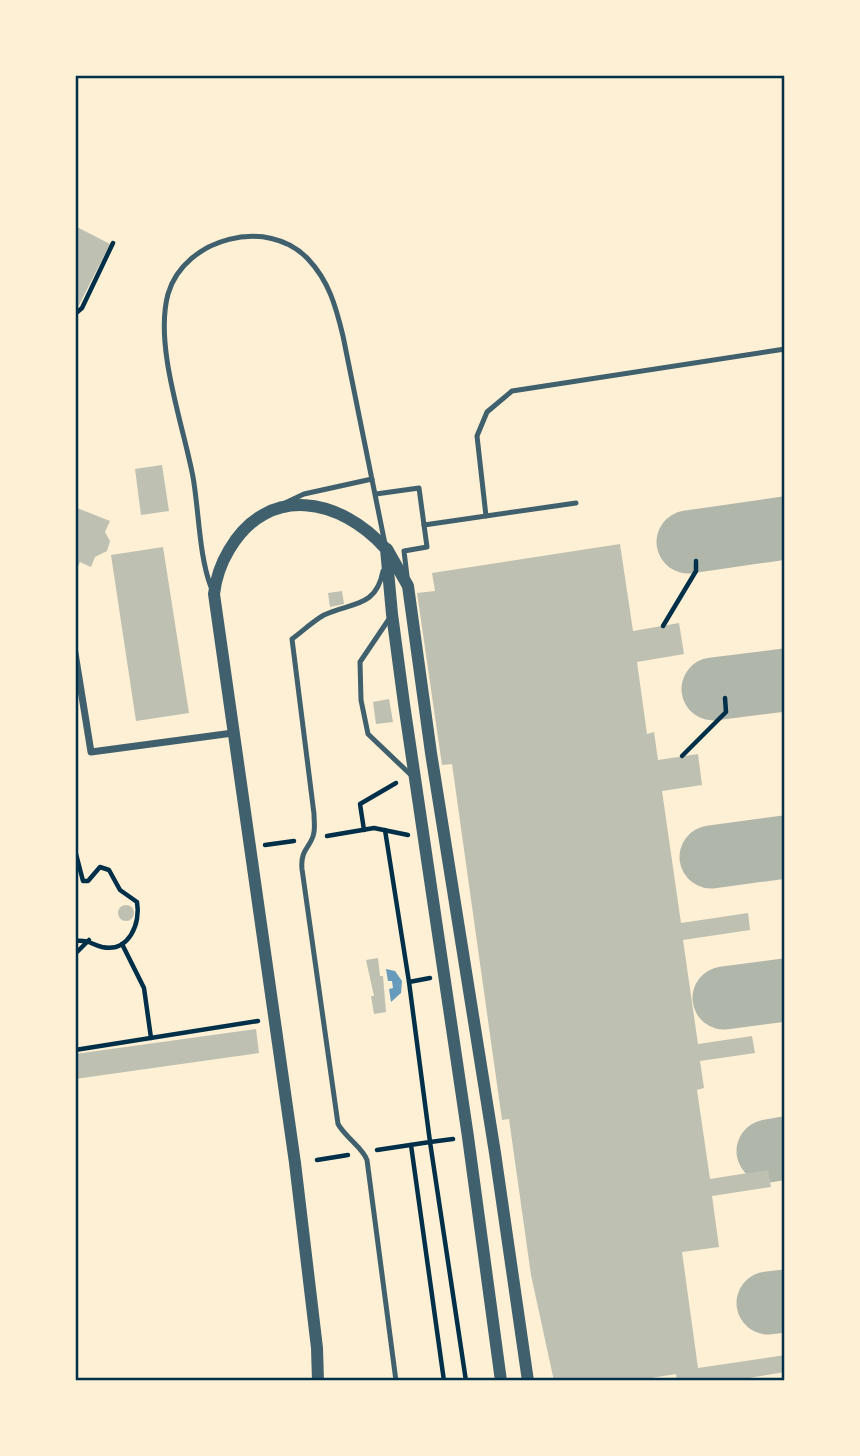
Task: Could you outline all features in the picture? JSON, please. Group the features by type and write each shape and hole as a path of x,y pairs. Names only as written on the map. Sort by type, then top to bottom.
{"street":[{"path":"317,1381 319,1366 311,1290 214,594 216,576 234,540 258,516 280,507 299,505 330,510 363,527 386,549 408,586 431,753 495,1153 528,1381"},
{"path":"386,549 414,778 468,1137 501,1381"},
{"path":"75,653 91,752 233,733"}],"lane":[{"path":"214,594 208,581 193,476 169,365 163,317 169,290 183,267 203,250 228,239 255,236 281,242 306,257 325,280 336,306 386,549 382,577 371,597 321,617 292,639 314,814 314,833 301,860 338,1124 345,1136 364,1152 368,1160 396,1381"},
{"path":"485,516 477,436 487,412 512,391 785,349"},
{"path":"280,507 304,494 372,479"},
{"path":"376,494 419,488 427,547 404,551 408,586"},
{"path":"424,525 576,503"},
{"path":"392,614 360,662 361,700 368,734 414,778"}],"path":[{"path":"75,314 82,308 113,243"},
{"path":"663,626 696,571 695,561"},
{"path":"682,756 726,712 725,698"},
{"path":"364,830 360,804 396,783"},
{"path":"312,839 374,828 407,835 423,835"},
{"path":"386,830 466,1381"},
{"path":"75,850 83,881 88,881 100,867 109,870 120,890 137,902 140,915 131,937 122,944 101,947 89,940 75,941"},
{"path":"75,954 89,940"},
{"path":"122,944 144,988 151,1038"},
{"path":"409,982 443,976"},
{"path":"75,1050 275,1018"},
{"path":"317,1160 468,1137"},
{"path":"411,1145 444,1381"}],"water":[{"path":"386,969 395,971 402,981 401,993 391,1002 389,989 393,988 392,981 388,981"}],"building":[{"path":"75,226 110,244 75,313"},
{"path":"162,465 169,511 141,515 135,469"},
{"path":"77,508 110,521 105,532 110,541 107,551 95,557 91,567 80,562 75,573"},
{"path":"620,544 633,631 679,623 684,654 637,662 647,734 654,732 658,760 698,754 702,785 662,791 681,923 748,913 750,930 683,940 698,1044 752,1036 755,1053 700,1061 704,1088 697,1090 710,1179 768,1170 771,1187 712,1196 719,1247 682,1252 698,1368 785,1355 785,1372 730,1381 677,1381 676,1374 632,1381 554,1381 531,1275 509,1119 502,1120 452,764 442,765 417,593 435,591 432,573"},
{"path":"163,547 189,713 136,721 111,555"},
{"path":"342,591 344,604 330,607 328,593"},
{"path":"389,699 393,722 376,724 373,702"},
{"path":"123,905 129,905 134,913 132,919 123,921 118,916 118,910"},
{"path":"378,958 380,976 383,976 386,1012 374,1014 371,996 374,996 366,960"},
{"path":"256,1029 259,1053 75,1079 75,1054"}],"taxiway":[{"path":"688,542 785,528"},
{"path":"713,689 785,680"},
{"path":"711,857 785,847"},
{"path":"724,998 785,990"},
{"path":"768,1151 785,1148"},
{"path":"768,1303 785,1301"}]}
